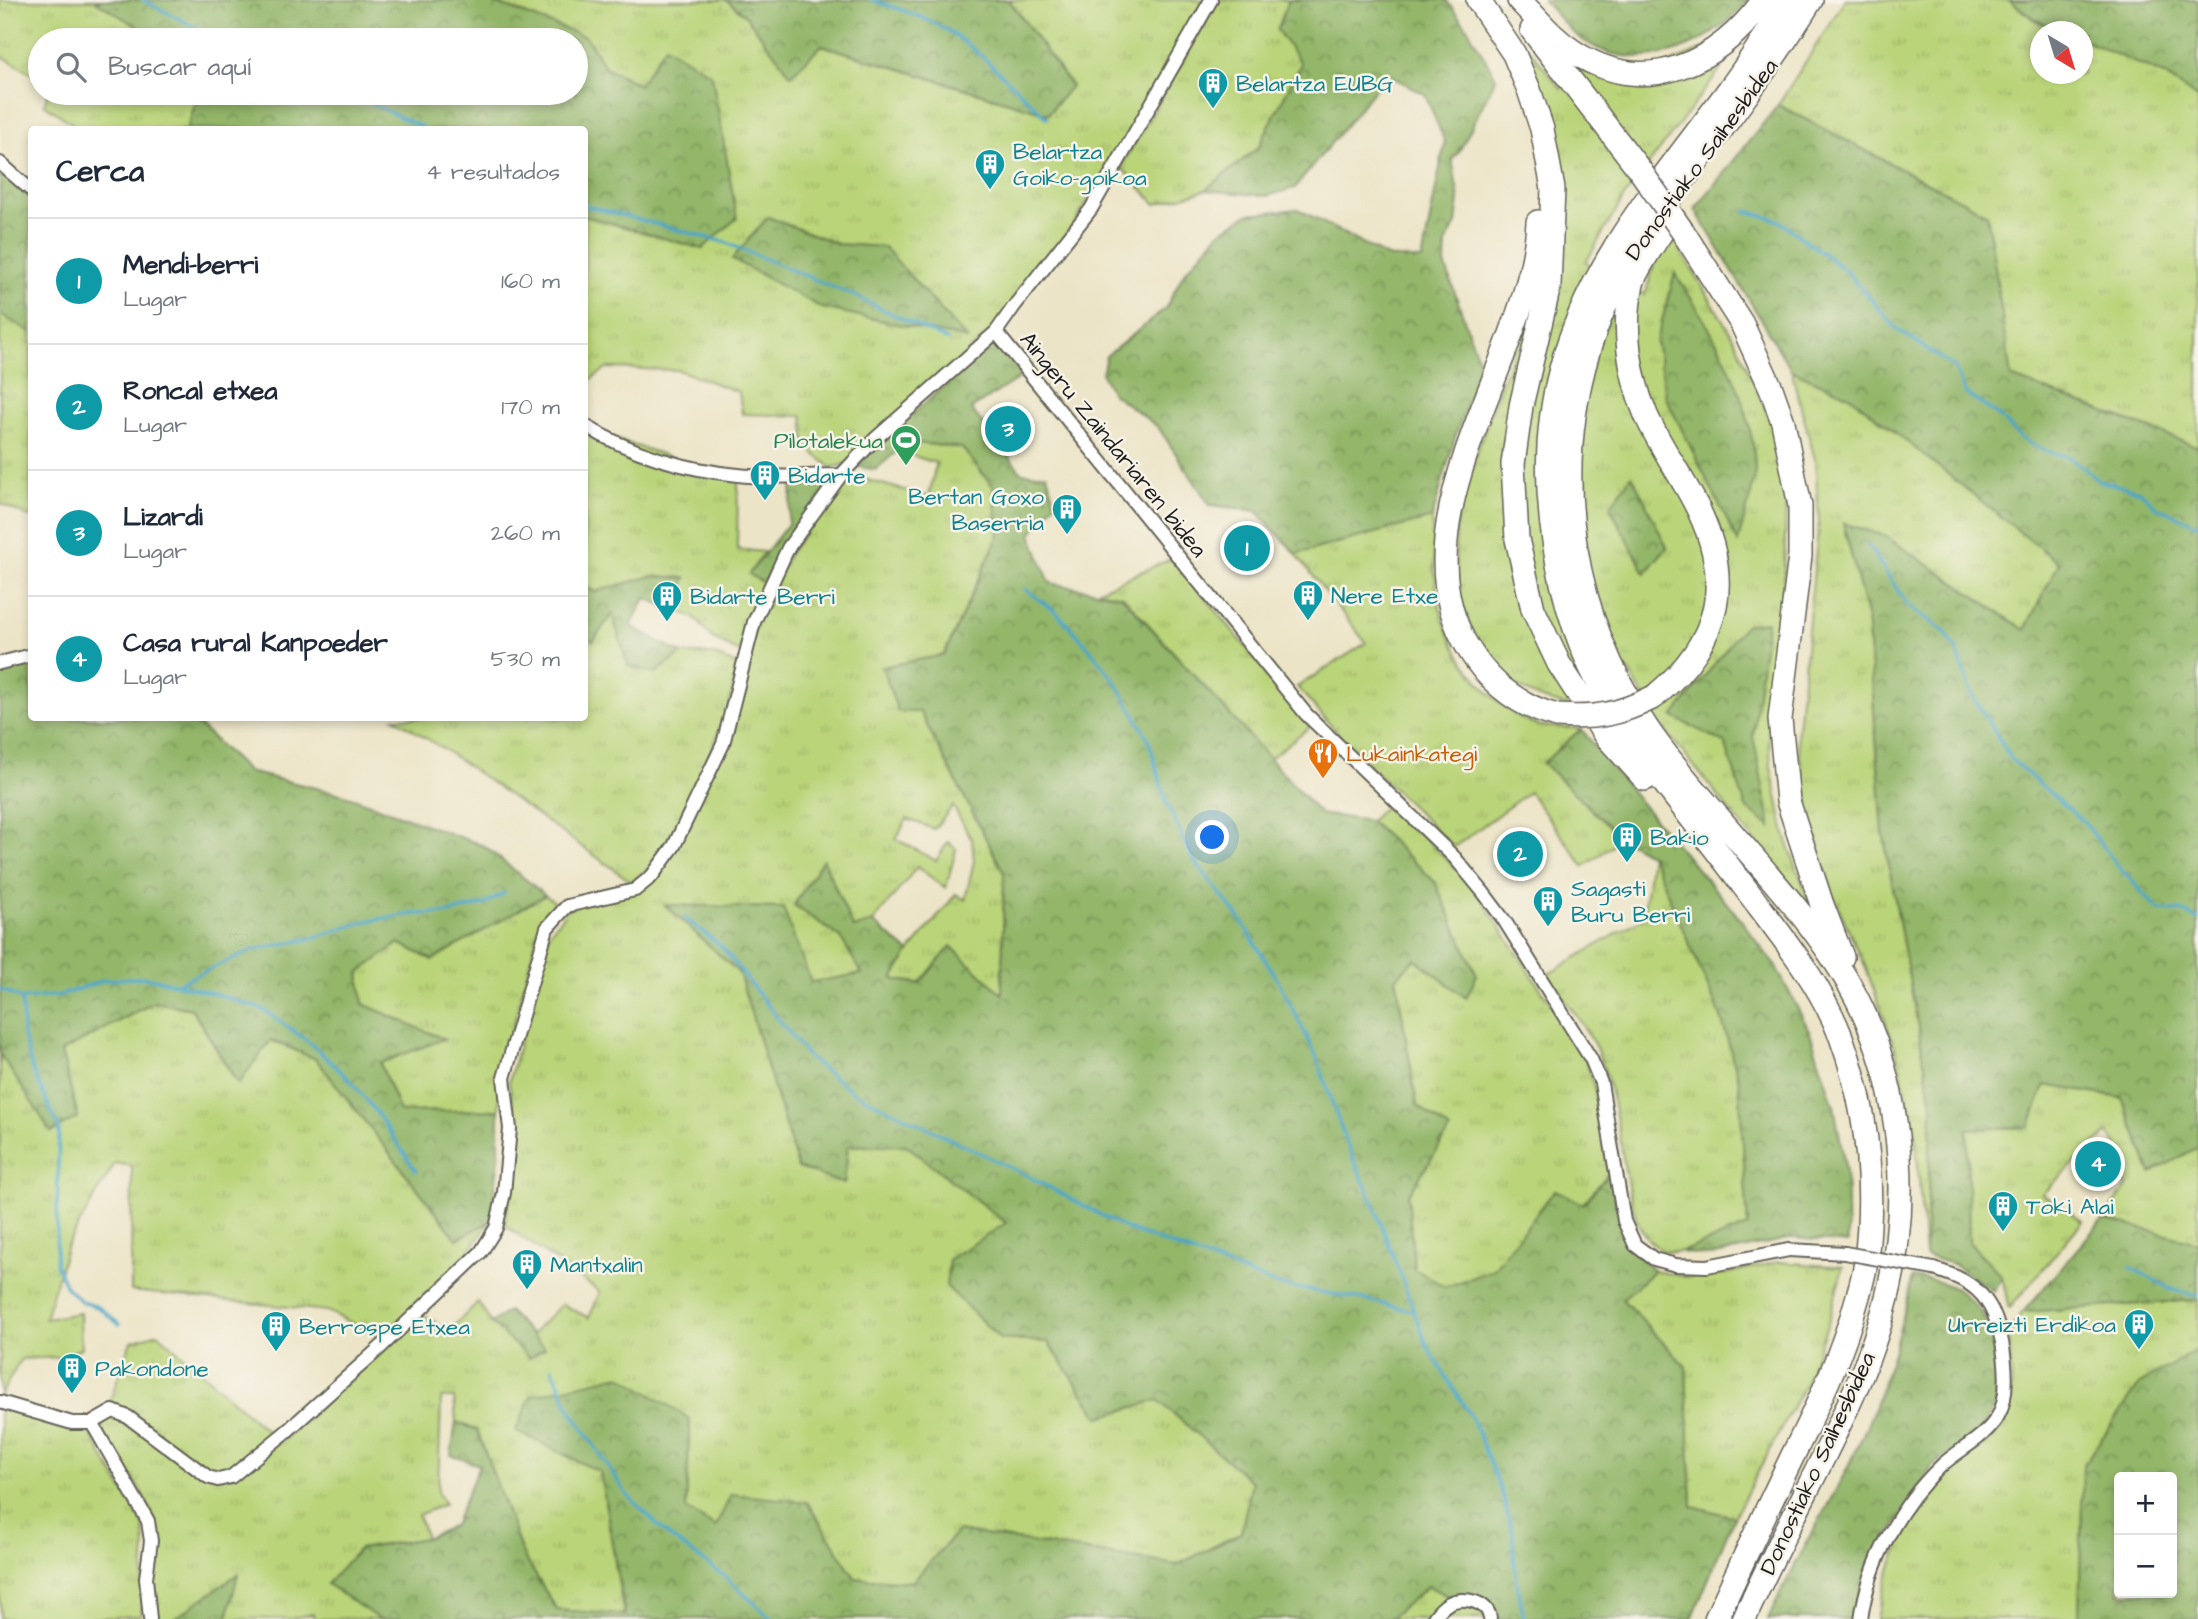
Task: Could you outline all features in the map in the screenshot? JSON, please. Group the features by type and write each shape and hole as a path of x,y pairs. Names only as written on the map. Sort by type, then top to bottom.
{"highway":[{"path":"1478,0 1514,54 1529,90 1542,129 1553,189 1549,286 1521,405 1513,464 1517,539 1533,609 1559,664 1605,735 1748,891"},
{"path":"1508,0 1639,169 1683,232 1742,324 1783,422 1800,506 1800,556 1780,719 1788,801 1822,905 1861,1006"},
{"path":"1519,0 1553,36 1574,52 1622,72 1645,73 1667,71 1702,58 1717,49 1764,0"},
{"name":"Donostiako Saihesbidea","path":"1716,1619 1841,1349 1866,1265 1870,1200 1864,1118 1840,1036 1802,963 1636,744 1606,698 1586,654 1558,571 1550,509 1550,444 1561,369 1584,304 1606,262 1642,206 1731,88 1788,0"},
{"name":"Donostiako Saihesbidea","path":"1744,1619 1859,1383 1881,1321 1894,1268 1899,1213 1896,1132 1879,1055 1861,1006 1810,926 1681,773 1640,717 1619,681 1588,604 1575,549 1569,493 1572,435 1581,378 1598,322 1622,269 1636,244 1773,61 1811,0"},
{"path":"1529,90 1539,187 1537,245 1517,314 1466,453 1447,525 1446,575 1456,623 1478,664 1494,682 1513,697 1533,709 1557,716 1583,718 1607,715 1630,709 1654,697 1675,680 1694,659 1715,607 1718,579 1715,551 1706,525 1647,416 1635,385 1628,351 1629,319 1633,282 1731,116"}],"street":[{"name":"Aingeru Zaindariaren bidea","path":"92,1423 113,1411 128,1417 208,1477 218,1480 231,1477 382,1346 481,1252 496,1228 504,1193 510,1129 505,1078 547,928 566,906 635,890 652,876 674,846 723,744 754,622 788,548 841,475 875,439 996,332 1091,209 1211,0"},
{"path":"0,163 28,188"},
{"name":"Aingeru Zaindariaren bidea","path":"996,332 1306,714 1455,858 1504,920 1591,1059 1601,1083 1625,1221 1635,1245 1654,1259 1676,1265 1707,1266 1789,1250 1845,1253 1955,1275 1972,1286 1988,1302 2003,1348 2004,1396 1999,1413 1988,1430 1929,1479 1900,1516 1872,1572 1861,1619"},
{"path":"588,427 635,449 685,466 739,475 841,475"},
{"path":"0,663 28,656"},
{"path":"0,1402 72,1423 92,1423 148,1521 151,1541 146,1578 150,1619"},
{"path":"1433,1619 1450,1602 1466,1600 1482,1604 1490,1614 1490,1619"}],"green space":[{"path":"0,0 94,0 140,28 28,28 28,71 0,55"},
{"path":"94,0 488,0 562,28 140,28"},
{"path":"488,0 541,0 548,5 552,0 726,0 744,14 821,45 1048,114 1071,85 1009,0 1204,0 1142,114 1070,230 992,330 848,463 832,468 806,447 803,416 742,414 739,392 678,370 608,368 588,381 588,217 702,249 639,85 605,67 588,40 588,28 562,28"},
{"path":"726,0 1009,0 1071,86 1048,114 822,45 791,75 744,14"},
{"path":"1218,0 1289,0 1278,30 1302,63 1258,148 1205,190 1156,204 1121,167"},
{"path":"1289,0 1446,0 1467,27 1496,78 1459,152 1452,159 1459,200 1456,224 1446,242 1445,264 1481,368 1456,434 1432,518 1296,554 1257,511 1210,505 1158,427 1112,393 1102,374 1106,356 1165,309 1184,273 1220,232 1248,214 1298,209 1387,257 1422,260 1445,142 1425,94 1387,74 1295,188 1267,196 1205,190 1258,148 1301,63 1277,30"},
{"path":"1543,0 1748,0 1732,18 1713,33 1691,45 1645,57 1621,56 1598,48 1576,35"},
{"path":"1845,0 2009,0 2036,21 2030,21 2030,84 2093,84 2093,44 2164,75 2198,98 2198,447 2010,377 1987,214 1778,105"},
{"path":"2009,0 2198,0 2198,98 2164,75 2093,44 2093,21 2041,21"},
{"path":"1751,29 1624,197 1586,262 1645,295 1655,262 1671,235 1736,342 1772,424 1786,497 1784,579 1767,699 1771,767 1785,835 1813,913 1656,719 1629,671 1567,706 1537,697 1514,684 1495,667 1480,646 1469,623 1456,572 1457,520 1492,408 1534,299 1560,289 1564,206 1562,166 1554,124 1525,54 1530,50 1561,88 1580,69 1622,83"},
{"path":"588,40 605,67 639,85 665,46 712,75 737,218 702,249 588,217 588,126 188,126 195,105 588,105"},
{"path":"45,105 195,105 188,126 76,126"},
{"path":"1778,105 1987,214 2011,377 2198,447 2198,1147 2151,1173 2122,1098 2045,1085 2029,1127 1967,1129 1969,1242 2002,1276 1993,1291 1953,1264 1925,1256 1932,1105 1883,832 1867,615 1843,523 1885,536 2025,630 2059,563 1850,396 1791,370 1695,209"},
{"path":"0,173 28,196 28,330 0,314"},
{"path":"768,217 838,244 884,247 967,339 822,308 732,259"},
{"path":"1675,273 1728,366 1747,417 1755,469 1738,542 1666,398 1656,342"},
{"path":"0,314 28,330 28,517 0,503"},
{"path":"995,342 1022,376 971,409 1022,473 1047,474 1055,503 1031,534 1050,583 1122,596 1320,814 1370,821 1435,882 1477,975 1466,998 1415,959 1396,978 1417,1105 1450,1130 1408,1195 1414,1269 1445,1287 1493,1270 1555,1190 1583,1204 1609,1173 1626,1243 1654,1271 1622,1299 1686,1367 1692,1506 1734,1517 1692,1619 1493,1619 1428,1586 1389,1619 379,1619 327,1584 359,1549 426,1538 454,1526 479,1465 451,1455 456,1422 477,1430 522,1553 557,1610 625,1615 600,1472 516,1431 531,1396 620,1375 690,1419 686,1509 716,1527 731,1494 807,1502 855,1578 912,1582 958,1531 1177,1565 1241,1533 1252,1482 1158,1400 1099,1417 1048,1342 1000,1339 946,1286 949,1259 1006,1223 906,1145 848,1146 844,1184 798,1168 739,973 665,905 783,908 811,982 862,974 841,938 794,905 823,859 853,928 873,922 909,952 893,979 919,984 951,946 1002,994 1004,873 920,712 898,712 882,667 944,655 999,535 993,486 962,448 908,442 875,470 857,466 887,436"},
{"path":"1791,370 1850,396 2059,563 2025,630 1885,536 1843,524 1867,615 1883,832 1932,1105 1925,1256 1915,1129 1895,1047 1865,966 1833,895 1809,810 1797,738 1819,521 1815,459"},
{"path":"588,430 738,479 737,549 764,552 749,574 764,583 739,652 712,638 694,617 673,609 685,578 652,576 595,592 588,588"},
{"path":"908,442 962,448 993,486 999,535 944,655 882,667 920,711 1004,873 1002,995 892,979 909,952 956,894 965,900 974,861 972,840 953,806 934,829 907,819 896,839 936,861 948,842 956,849 946,888 917,867 873,922 853,929 823,860 794,905 841,938 863,974 811,983 666,906 739,972 798,1168 844,1184 848,1146 906,1144 1007,1224 949,1259 1000,1339 1048,1342 1099,1417 1158,1400 1252,1482 1241,1533 1177,1565 958,1531 912,1582 855,1578 807,1502 716,1527 685,1509 690,1419 600,1472 624,1616 557,1610 522,1553 477,1430 456,1422 454,1398 441,1398 438,1493 445,1504 418,1515 426,1538 359,1549 328,1584 379,1619 314,1619 313,1614 290,1619 227,1619 237,1575 174,1619 158,1619 152,1594 157,1546 155,1522 139,1489 103,1433 102,1423 131,1341 158,1333 280,1443 423,1313 448,1332 478,1302 491,1323 545,1348 531,1335 562,1304 589,1318 600,1292 505,1225 518,1135 509,1082 549,933 568,909 657,875 728,737 757,622 790,552 849,475 929,497 936,463 898,451"},
{"path":"1632,475 1667,547 1645,573 1610,507"},
{"path":"793,479 833,480 783,547 764,583 749,574 788,524"},
{"path":"1432,518 1441,611 1457,651 1470,671 1493,697 1524,720 1542,726 1581,729 1543,763 1622,839 1584,866 1529,792 1454,847 1349,746 1297,687 1366,643 1296,554"},
{"path":"1173,558 1311,726 1269,759 1123,596 1097,591"},
{"path":"652,576 686,578 673,609 645,598 631,626 682,654 654,674 628,666 612,614 593,641 588,638 588,588 595,592"},
{"path":"612,614 654,674 682,654 712,654 737,665 728,711 684,813 649,868 632,882 445,750 399,721 588,721 588,638 593,641"},
{"path":"1767,622 1753,736 1771,827 1746,808 1725,743 1673,717 1745,625"},
{"path":"28,665 28,721 184,721 200,726 248,772 345,795 484,846 545,895 432,960 399,943 359,973 363,1004 444,1039 380,1063 400,1112 499,1110 499,1156 491,1221 457,1239 316,1059 271,1040 238,1084 192,1009 154,1002 61,1052 78,1117 51,1132 0,1054 0,672"},
{"path":"1581,729 1737,915 1776,967 1809,1030 1834,1106 1846,1171 1848,1243 1792,1238 1711,1256 1681,1252 1748,1226 1739,1080 1721,1017 1651,855 1622,839 1543,763"},
{"path":"1389,803 1471,883 1584,1054 1595,1090 1609,1173 1583,1204 1555,1190 1493,1270 1445,1287 1414,1269 1408,1195 1450,1130 1417,1105 1396,978 1415,959 1435,882 1370,821"},
{"path":"1651,855 1721,1017 1739,1080 1748,1227 1692,1249 1670,1252 1654,1245 1637,1220 1603,1066 1587,1032 1547,975 1643,918"},
{"path":"545,895 556,903 539,928 500,1076 499,1110 400,1112 380,1063 443,1039 363,1004 359,972 399,943 432,960"},
{"path":"155,1002 192,1009 237,1083 271,1040 316,1059 457,1239 491,1221 468,1252 383,1338 327,1311 131,1291 132,1166 115,1163 67,1245 45,1319 80,1313 81,1348 63,1357 21,1359 0,1396 0,1054 52,1132 78,1116 61,1052"},
{"path":"2045,1085 2122,1098 2151,1173 2198,1147 2198,1243 2103,1219 2127,1186 2113,1171 2127,1157 2107,1133 2042,1194 2083,1221 2009,1309 2002,1276 1969,1242 1967,1129 2029,1127"},
{"path":"2103,1219 2198,1243 2198,1300 2023,1312"},
{"path":"1778,1262 1843,1267 1829,1320 1805,1384 1734,1517 1692,1506 1686,1367 1622,1299 1654,1271 1688,1277 1724,1274"},
{"path":"1913,1277 1939,1282 1957,1290 1975,1305 1985,1319 1998,1352 2000,1370 1995,1404 1983,1426 1935,1464 1926,1476 1867,1573 1855,1619 1768,1619 1868,1424 1890,1362"},
{"path":"2198,1300 2198,1349 2140,1384 2083,1465 2079,1619 1877,1619 1894,1558 1913,1519 1938,1484 1990,1440 2006,1417 2012,1386 2008,1332 2023,1312"},
{"path":"508,1311 545,1348 529,1358 491,1323"},
{"path":"2198,1349 2198,1619 2079,1619 2083,1465 2140,1384"},
{"path":"0,1407 89,1432 143,1524 145,1545 141,1616 0,1619"},
{"path":"238,1574 227,1619 174,1619"},
{"path":"1428,1586 1493,1618 1493,1619 1389,1619"}],"waterway":[{"path":"143,0 197,28"},
{"path":"872,0 903,10 953,34 990,63 1047,118"},
{"path":"375,105 419,126"},
{"path":"588,206 724,242 855,296 947,340"},
{"path":"1746,211 1778,220 1844,269 1897,329 1955,368 1964,392 1999,416 2021,438 2042,450 2071,458 2100,481 2140,491 2156,507 2198,525"},
{"path":"1868,545 1907,604 1944,631 1957,650 1971,693 2012,760 2085,823 2117,865 2159,910 2181,911 2198,919"},
{"path":"1025,589 1055,611 1086,644 1117,684 1148,738 1166,802 1193,859 1241,920 1281,986 1315,1053 1346,1142 1374,1205 1428,1348 1472,1418 1502,1494 1513,1535 1515,1570 1524,1619"},
{"path":"179,983 253,950 313,938 367,921 412,914 448,913 485,904 504,893"},
{"path":"685,918 722,947 809,1058 853,1092 1028,1176 1127,1229 1279,1285 1363,1299 1413,1311"},
{"path":"0,989 22,999 61,995 105,980 146,977 217,994 264,1010 309,1042 350,1080 377,1113 416,1171"},
{"path":"22,999 23,1035 32,1069 59,1128 56,1264 66,1287 82,1302 98,1307 119,1324"},
{"path":"2130,1267 2171,1289 2198,1296"},
{"path":"552,1368 570,1409 627,1495 670,1537 723,1575 772,1619"}],"place":[{"name":"Belartza EUBG","path":"1213,110"},
{"name":"Belartza Goiko-goikoa","path":"990,191"},
{"name":"Lizardi","path":"1008,429"},
{"name":"Pilotalekua","path":"906,467"},
{"name":"Bidarte","path":"765,502"},
{"name":"Bertan Goxo Baserria","path":"1067,536"},
{"name":"Mendi-berri","path":"1247,548"},
{"name":"Nere Etxe","path":"1308,622"},
{"name":"Bidarte Berri","path":"667,623"},
{"name":"Lukainkategi","path":"1323,780"},
{"name":"Roncal etxea","path":"1520,854"},
{"name":"Bakio","path":"1627,864"},
{"name":"Sagasti Buru Berri","path":"1548,928"},
{"name":"Casa rural Kanpoeder","path":"2098,1164"},
{"name":"Toki Alai","path":"2003,1233"},
{"name":"Mantxalin","path":"527,1291"},
{"name":"Urreizti Erdikoa","path":"2139,1351"},
{"name":"Berrospe Etxea","path":"276,1353"},
{"name":"Pakondone","path":"72,1395"}]}
